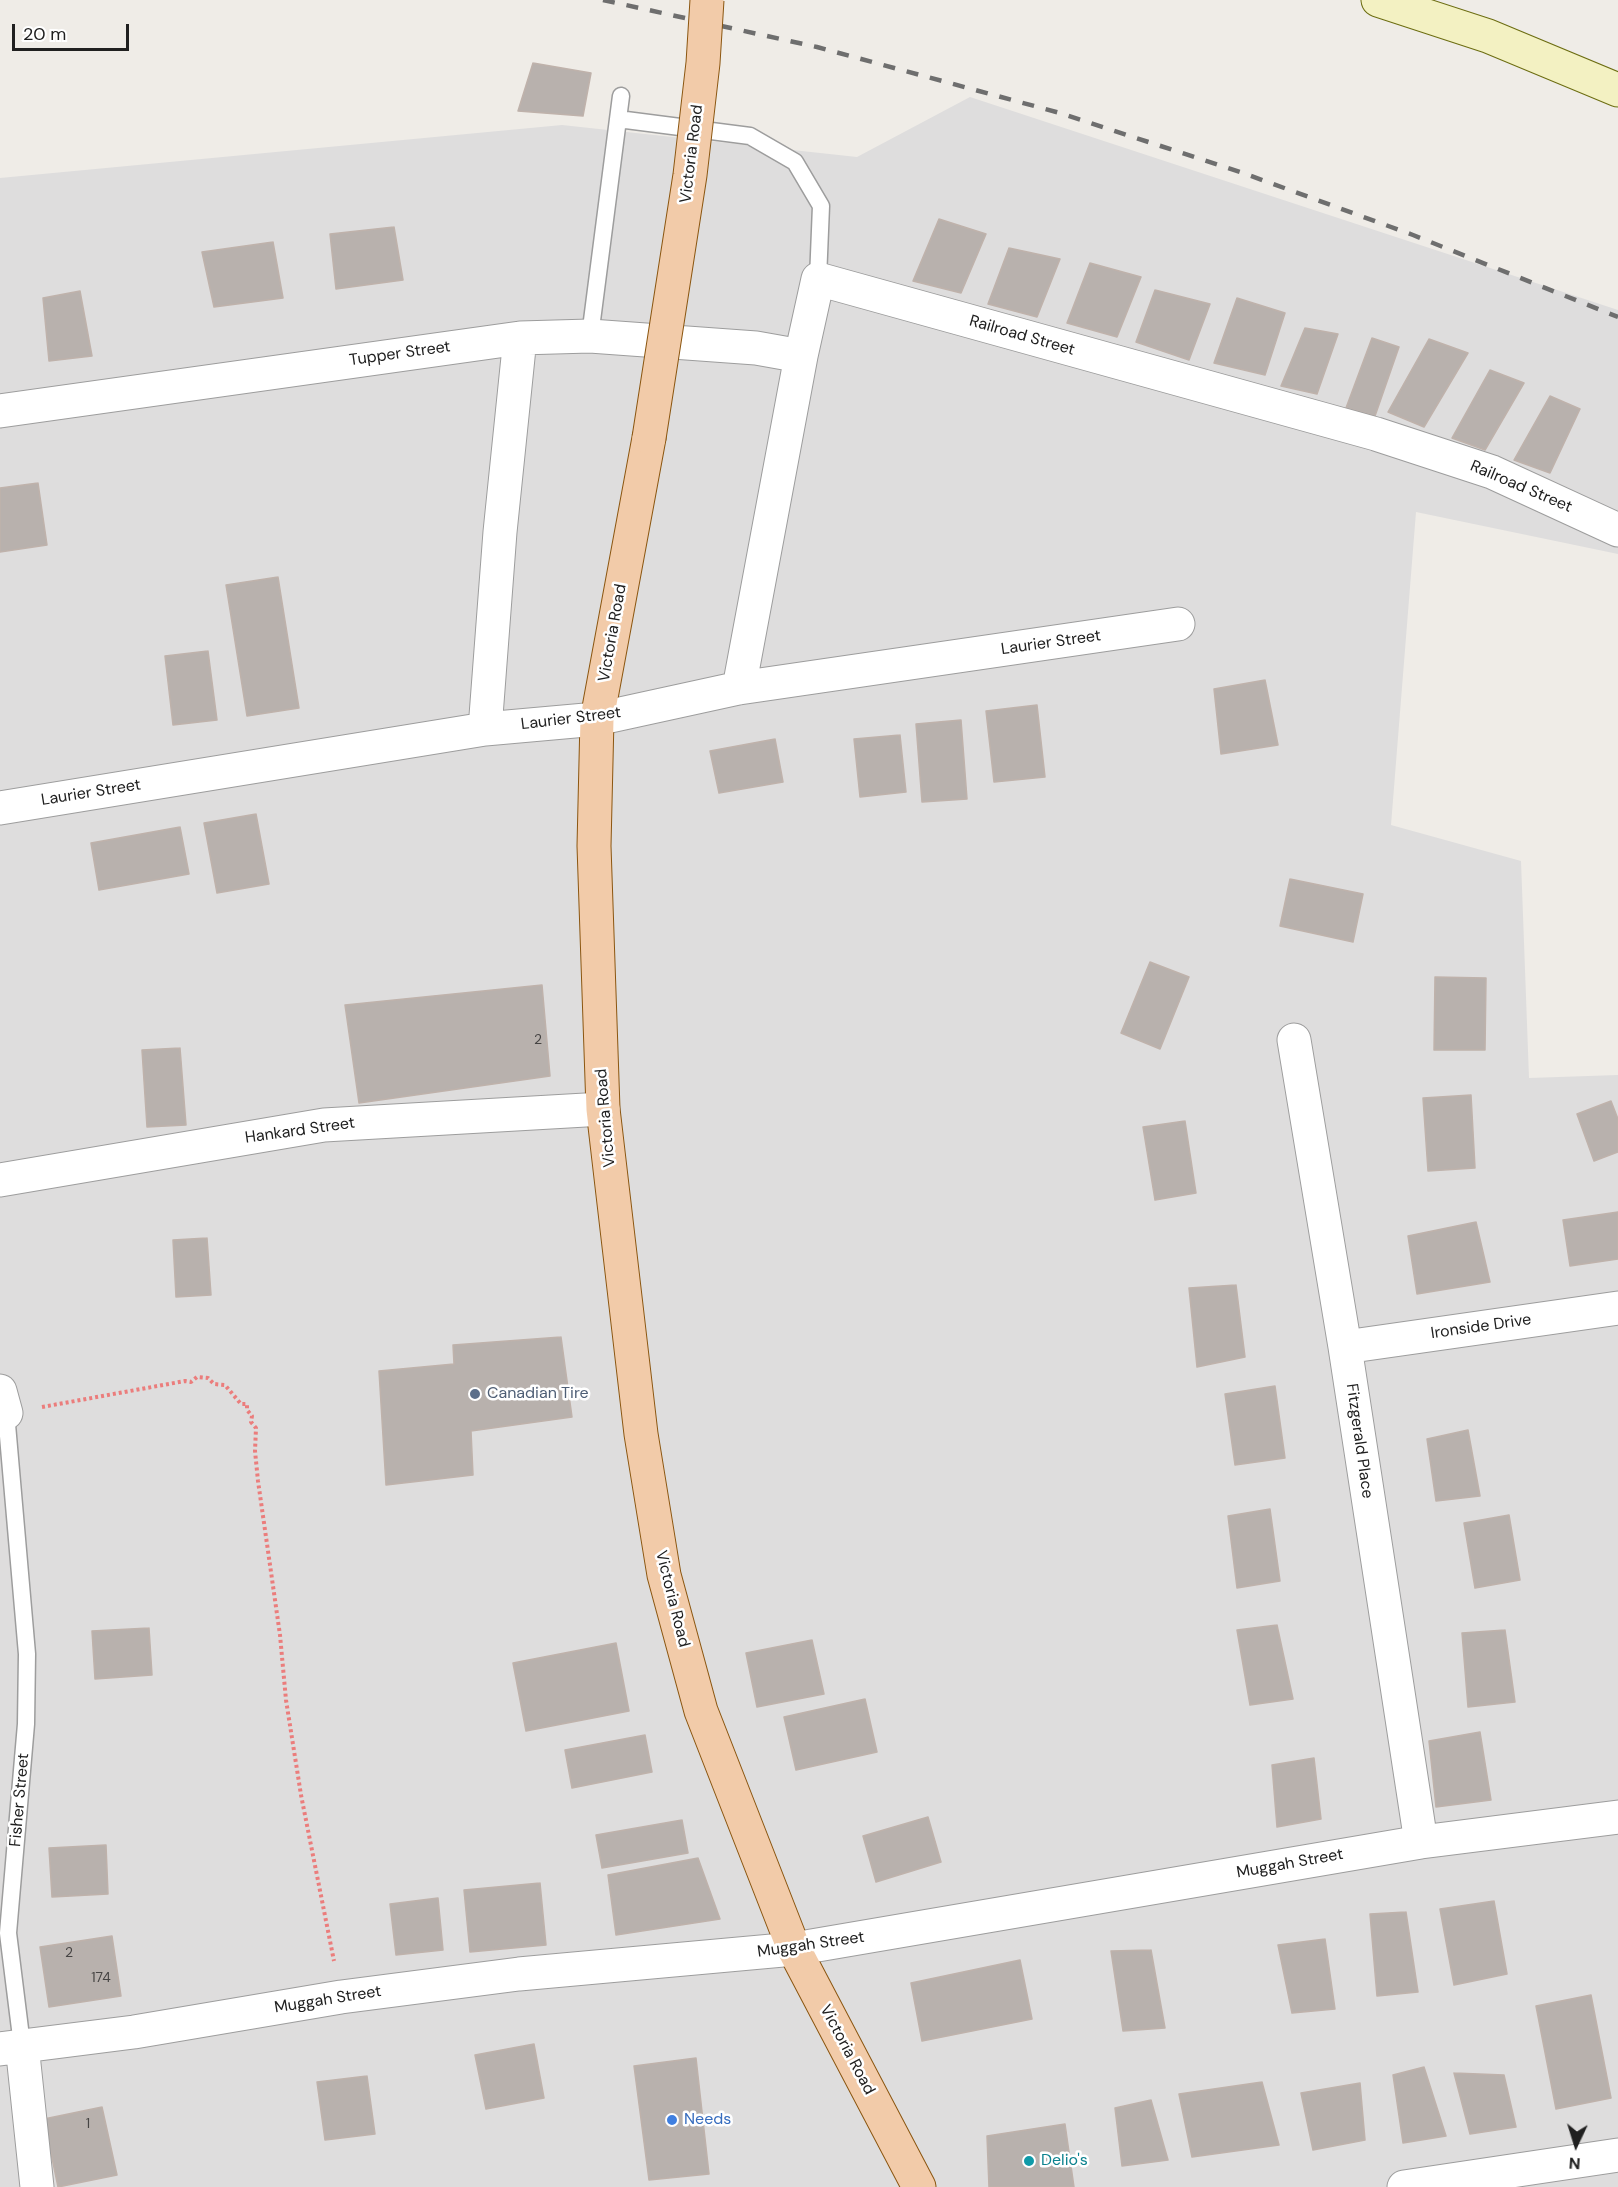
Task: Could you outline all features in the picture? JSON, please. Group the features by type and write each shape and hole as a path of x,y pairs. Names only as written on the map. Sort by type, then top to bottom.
{"main road":[{"name":"Victoria Road","path":"707,0 703,63 690,175 649,438 597,719 594,846 603,1109 640,1434 664,1575 701,1711 794,1949 919,2187"}],"street":[{"path":"1378,0 1488,36 1618,90"},
{"path":"739,688 801,356 818,279"},
{"name":"Railroad Street","path":"818,279 1387,438 1492,472 1618,530"},
{"name":"Tupper Street","path":"0,411 520,338 590,336 756,348 801,356"},
{"path":"485,729 500,532 520,338"},
{"name":"Laurier Street","path":"0,808 485,729 597,719 739,688 1178,624"},
{"name":"Fitzgerald Place","path":"1294,1040 1345,1347 1421,1842"},
{"name":"Hankard Street","path":"0,1180 324,1125 603,1109"},
{"name":"Ironside Drive","path":"1345,1347 1618,1308"},
{"name":"Muggah Street","path":"11,2047 134,2031 341,1997 519,1974 794,1949 1421,1842 1618,1817"},
{"name":"Fisher Street","path":"11,2047 37,2187"},
{"path":"1404,2187 1618,2155"}],"lane":[{"path":"590,336 621,96"},
{"path":"618,119 750,136 795,162 821,206 818,279"},
{"name":"Fisher Street","path":"3,1402 27,1654 26,1724 8,1933 11,2047"}],"path":[{"path":"3,1402 78,1401 185,1381 190,1382 197,1377 208,1378 214,1384 225,1385 241,1404 247,1404 247,1410 252,1416 251,1422 256,1428 255,1451 258,1481 280,1635 286,1700 301,1795 341,1997"}],"shaded area":[{"path":"970,97 1618,310 1618,554 1416,512 1391,825 1521,861 1529,1078 1618,1075 1618,2187 0,2187 0,178 562,125 857,157"}],"building":[{"path":"533,63 591,73 583,116 518,111"},
{"path":"939,219 986,234 961,293 913,281"},
{"path":"394,227 403,280 336,289 330,234"},
{"path":"273,242 283,298 214,307 202,252"},
{"path":"1009,248 1060,259 1037,317 988,304"},
{"path":"1090,263 1141,277 1117,337 1067,323"},
{"path":"1155,290 1210,304 1189,360 1136,342"},
{"path":"80,291 92,356 49,361 43,298"},
{"path":"1237,298 1285,313 1265,375 1214,363"},
{"path":"1305,328 1338,334 1317,394 1281,386"},
{"path":"1372,338 1399,347 1375,416 1346,408"},
{"path":"1429,339 1468,353 1424,427 1388,412"},
{"path":"1490,370 1524,383 1485,450 1452,438"},
{"path":"1550,396 1580,409 1550,473 1514,460"},
{"path":"38,483 47,545 0,552 0,488"},
{"path":"278,577 299,708 247,716 226,585"},
{"path":"208,651 217,720 173,725 165,656"},
{"path":"1265,680 1278,745 1221,754 1214,689"},
{"path":"1037,705 1045,777 994,782 986,711"},
{"path":"961,720 967,799 922,802 916,724"},
{"path":"900,735 906,792 860,797 854,739"},
{"path":"775,739 783,782 719,793 710,751"},
{"path":"256,814 269,884 217,893 204,823"},
{"path":"180,827 189,874 99,890 91,843"},
{"path":"1290,879 1363,894 1353,942 1280,926"},
{"path":"1150,962 1189,977 1160,1049 1121,1033"},
{"path":"1435,977 1486,978 1485,1050 1434,1050"},
{"path":"542,985 550,1076 359,1103 345,1005"},
{"path":"180,1048 186,1125 147,1127 142,1050"},
{"path":"1471,1095 1475,1168 1428,1171 1423,1098"},
{"path":"1611,1101 1618,1119 1618,1152 1594,1161 1577,1114"},
{"path":"1185,1121 1196,1193 1155,1200 1143,1127"},
{"path":"1618,1212 1618,1259 1570,1266 1563,1220"},
{"path":"1476,1222 1490,1282 1417,1294 1408,1236"},
{"path":"207,1238 211,1295 176,1297 173,1240"},
{"path":"1236,1285 1245,1357 1197,1367 1189,1288"},
{"name":"Canadian Tire","path":"561,1337 572,1417 471,1431 473,1475 386,1485 379,1371 454,1364 453,1345"},
{"path":"1275,1386 1285,1458 1235,1465 1225,1394"},
{"path":"1468,1430 1480,1496 1436,1501 1427,1439"},
{"path":"1270,1509 1280,1581 1237,1588 1228,1516"},
{"path":"1509,1515 1520,1580 1475,1588 1464,1523"},
{"path":"1277,1625 1293,1699 1250,1705 1237,1630"},
{"path":"149,1628 152,1675 95,1679 92,1631"},
{"path":"1505,1630 1515,1702 1468,1707 1462,1633"},
{"path":"812,1640 824,1694 757,1707 746,1653"},
{"path":"616,1643 629,1711 526,1731 513,1663"},
{"path":"865,1699 877,1752 796,1770 784,1717"},
{"path":"1480,1732 1491,1800 1436,1807 1429,1741"},
{"path":"645,1735 652,1772 572,1788 565,1750"},
{"path":"1314,1758 1321,1819 1277,1827 1272,1765"},
{"path":"928,1817 941,1862 876,1882 863,1836"},
{"path":"682,1820 688,1853 602,1868 596,1835"},
{"path":"106,1845 108,1894 52,1897 49,1848"},
{"path":"698,1858 720,1919 616,1935 608,1875"},
{"path":"540,1883 546,1945 470,1952 464,1890"},
{"path":"438,1898 443,1950 396,1955 390,1904"},
{"path":"1494,1901 1507,1974 1454,1985 1440,1909"},
{"path":"1406,1912 1418,1992 1377,1996 1370,1914"},
{"path":"112,1936 121,1996 49,2007 40,1947"},
{"path":"1325,1939 1335,2009 1292,2013 1278,1945"},
{"path":"1151,1950 1165,2028 1123,2031 1111,1951"},
{"path":"1020,1960 1032,2019 922,2041 911,1983"},
{"path":"1591,1995 1611,2098 1556,2109 1536,2006"},
{"path":"534,2044 544,2098 486,2109 475,2055"},
{"name":"Needs","path":"696,2058 709,2174 649,2180 634,2066"},
{"path":"1424,2067 1446,2136 1403,2143 1393,2075"},
{"path":"1454,2073 1504,2075 1516,2127 1470,2134"},
{"path":"367,2076 375,2134 325,2140 317,2082"},
{"path":"1262,2082 1279,2145 1192,2157 1179,2094"},
{"path":"1360,2083 1365,2140 1313,2150 1301,2093"},
{"path":"1151,2100 1168,2160 1122,2166 1115,2108"},
{"path":"102,2107 117,2175 58,2187 44,2119"},
{"name":"Delio's","path":"1065,2124 1074,2187 989,2187 987,2136"}],"railway":[{"path":"603,0 817,47 1060,113 1243,173 1413,235 1618,317"}],"place":[{"name":"Canadian Tire","path":"475,1394"},
{"name":"Needs","path":"672,2120"},
{"name":"Delio's","path":"1029,2161"}]}
